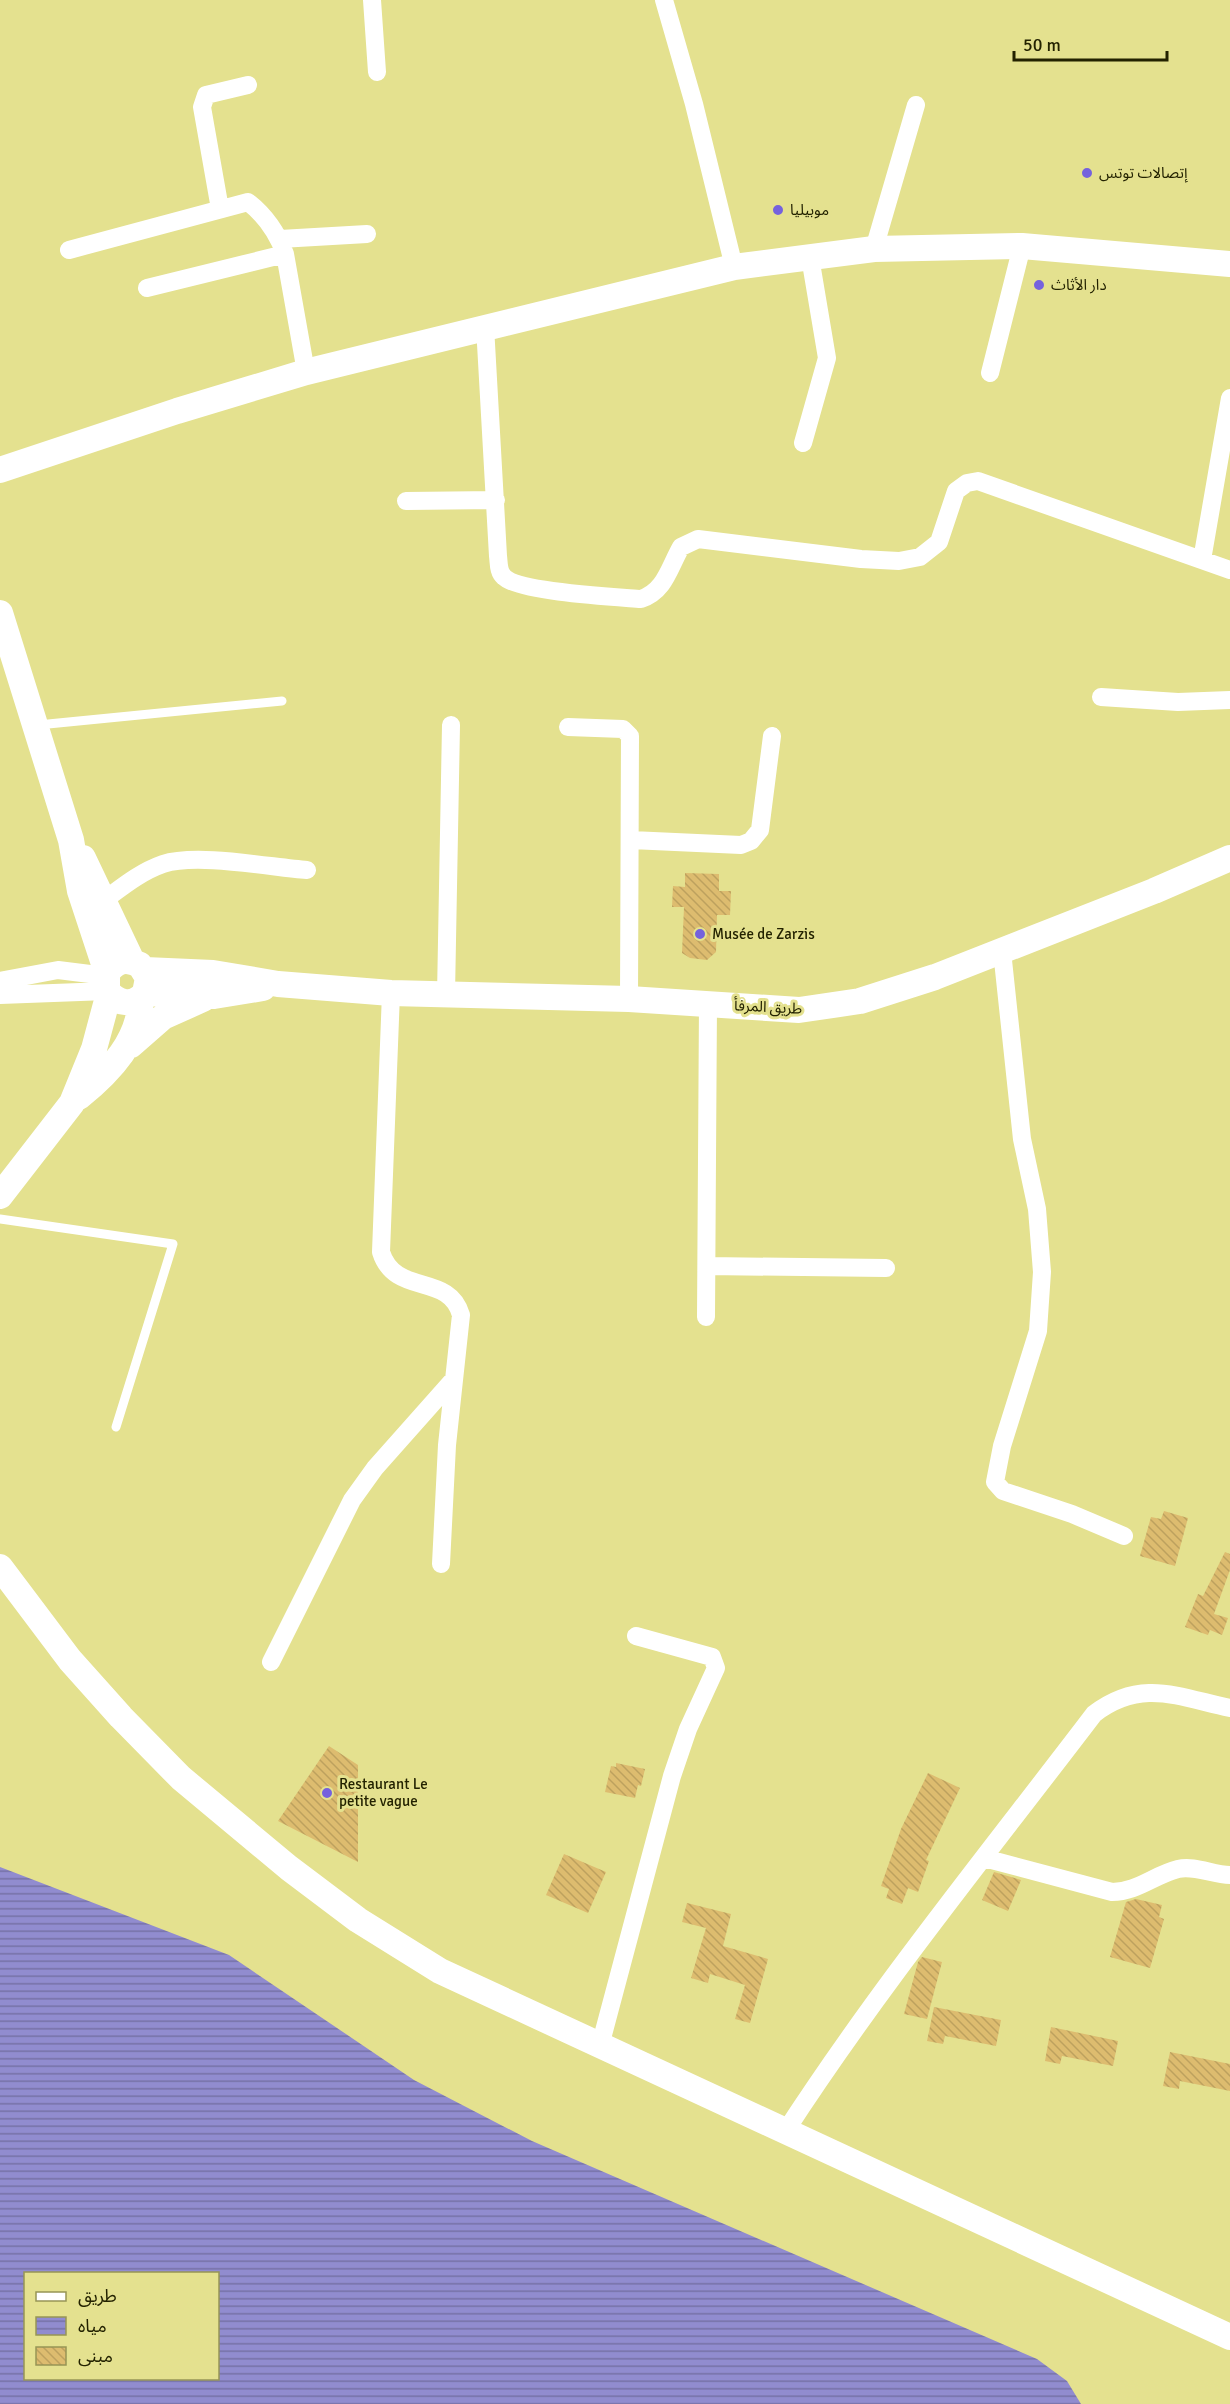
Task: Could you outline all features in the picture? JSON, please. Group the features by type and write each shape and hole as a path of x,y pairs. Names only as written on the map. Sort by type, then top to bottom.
{"street":[{"path":"372,0 377,72"},
{"path":"664,0 694,104 734,267"},
{"path":"220,209 202,107 206,95 248,85"},
{"path":"874,249 916,105"},
{"path":"69,250 248,202 264,215 283,247 306,372"},
{"path":"147,288 283,247 367,234"},
{"path":"990,373 1022,246"},
{"path":"0,470 177,411 306,372 485,326 734,267 874,249 1022,246 1230,264"},
{"path":"803,443 827,357 810,257"},
{"path":"485,326 500,571 504,577 530,587 641,599 650,596 667,577 681,547 698,539 861,559 899,561 920,556 939,542 956,491 968,483 978,481 1230,570"},
{"path":"1202,560 1230,398"},
{"path":"406,501 496,500"},
{"path":"2,623 71,840 82,899 107,983 124,1003 141,981 213,973 278,984"},
{"path":"1101,697 1178,702 1230,700"},
{"path":"446,995 451,725"},
{"path":"568,727 623,729 630,736 629,999"},
{"path":"631,840 741,845 751,841 760,830 772,736"},
{"path":"71,840 84,860 141,981 137,1027 122,1054"},
{"name":"طريق المرفأ","path":"278,984 391,993 629,999 799,1010 860,1000 934,977 1230,858"},
{"path":"103,901 131,880 164,864 195,860 307,870"},
{"path":"1002,951 1022,1139 1037,1209 1042,1272 1038,1331 1002,1446 994,1482 1003,1491 1072,1514 1124,1536"},
{"path":"72,1103 94,1049 107,983 117,962 141,981 214,996"},
{"path":"0,981 58,970 107,983"},
{"path":"0,995 107,983"},
{"path":"0,1196 72,1103 91,1088 141,1034 164,1017 214,996 278,984"},
{"path":"391,993 381,1252 385,1264 392,1273 442,1291 458,1304 461,1315 447,1445 441,1564"},
{"path":"706,1317 708,1003"},
{"path":"707,1266 886,1268"},
{"path":"271,1662 352,1500 375,1468 454,1379"},
{"path":"0,1567 70,1660 121,1717 181,1778 288,1868 358,1920 440,1971 1230,2337"},
{"path":"600,2046 672,1776 688,1729 716,1668 712,1657 636,1636"},
{"path":"785,2132 877,2001 1094,1714 1109,1702 1132,1693 1152,1692 1230,1708"},
{"path":"984,1858 1112,1892 1133,1889 1165,1874 1187,1868 1230,1875"},
{"path":"1195,2321 1230,2320"}],"lane":[{"path":"36,725 282,701"},
{"path":"0,1219 173,1244 116,1427"}],"water":[{"path":"0,1867 229,1955 414,2080 532,2141 1037,2359 1067,2381 1081,2404 0,2404"}],"building":[{"name":"Musée de Zarzis","path":"685,873 719,874 719,891 731,891 730,915 717,915 716,952 707,960 690,958 682,953 684,907 672,907 673,886 685,887"},
{"path":"1164,1511 1188,1518 1175,1566 1140,1556 1151,1517 1161,1519"},
{"path":"1225,1552 1230,1554 1230,1570 1214,1614 1228,1618 1222,1635 1210,1630 1208,1635 1185,1627 1198,1594 1203,1596"},
{"name":"Restaurant Le petite vague","path":"329,1746 358,1765 358,1862 278,1821"},
{"path":"616,1763 645,1769 635,1798 605,1792 611,1766 616,1767"},
{"path":"928,1773 960,1788 926,1860 929,1861 918,1892 908,1888 902,1904 886,1898 889,1889 881,1886 901,1829"},
{"path":"564,1854 606,1872 588,1913 546,1895"},
{"path":"994,1872 1021,1880 1008,1911 982,1900"},
{"path":"1136,1899 1162,1905 1159,1917 1164,1919 1150,1968 1110,1957 1126,1902"},
{"path":"687,1903 731,1914 723,1946 768,1959 750,2023 735,2019 745,1985 710,1974 708,1983 691,1978 706,1928 682,1922"},
{"path":"922,1957 942,1962 927,2019 904,2014 918,1962"},
{"path":"934,2007 1001,2020 996,2046 945,2036 943,2044 927,2041"},
{"path":"1051,2027 1118,2041 1113,2066 1062,2056 1060,2064 1045,2061"},
{"path":"1170,2052 1230,2064 1230,2091 1180,2081 1179,2089 1163,2086"}],"place":[{"name":"إتصالات توتس","path":"1087,173"},
{"name":"موبيليا","path":"778,210"},
{"name":"دار الأثاث","path":"1039,285"},
{"name":"Musée de Zarzis","path":"700,934"},
{"name":"Restaurant Le petite vague","path":"327,1793"}]}
